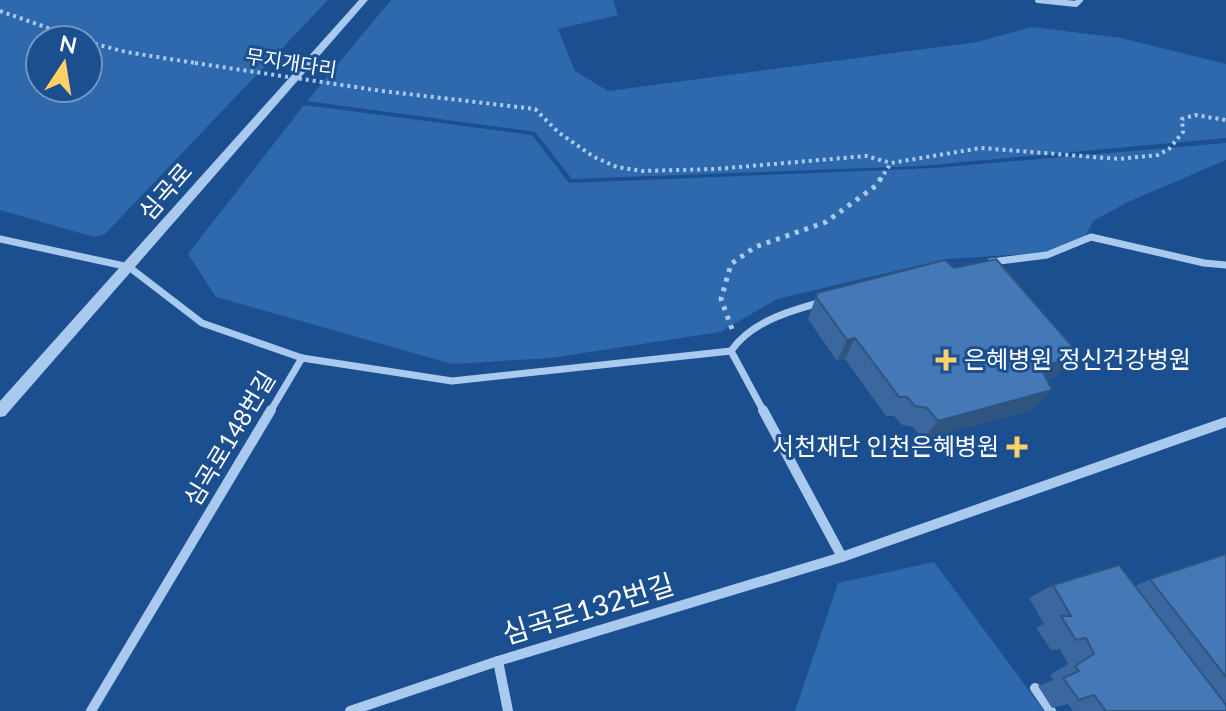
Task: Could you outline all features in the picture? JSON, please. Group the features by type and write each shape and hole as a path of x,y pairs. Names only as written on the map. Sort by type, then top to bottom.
{"street":[{"name":"심곡로","path":"0,411 364,0"},
{"path":"1038,0 1062,5 1076,4 1080,0"},
{"path":"978,264 1047,255 1091,237 1204,263 1226,265"},
{"path":"0,239 129,267"},
{"name":"심곡로148번길","path":"91,711 302,358 202,323 129,267"},
{"path":"731,351 736,341 791,310 836,298"},
{"path":"302,358 452,381 731,351"},
{"path":"731,351 842,557"},
{"name":"심곡로132번길","path":"350,711 498,661 842,557 1226,422"},
{"path":"498,661 508,711"},
{"path":"1035,688 1051,711"}],"path":[{"path":"0,11 37,24"},
{"name":"무지개다리","path":"104,46 382,91 535,109 558,132 594,157 617,167 642,171 716,169 866,156 891,163 981,148 1119,159 1158,155 1169,149 1183,132 1182,119 1195,115 1226,120"},
{"path":"736,341 721,299 731,264 755,247 826,222 877,185 891,163"}],"shaded area":[{"path":"0,0 328,0 105,234 94,237 0,210"},
{"path":"391,0 613,0 618,15 558,29 575,71 608,91 977,42 1032,27 1121,38 1226,64 1226,138 921,166 572,179 535,132 307,101"},
{"path":"304,105 532,135 569,183 935,168 1226,143 1226,160 1128,202 1093,221 1086,235 1043,253 946,259 777,299 720,332 551,358 452,364 216,297 188,254"},
{"path":"934,562 1044,711 795,711 838,583"}],"building":[{"name":"은혜병원 정신건강병원","path":"996,259 1079,354 1051,364 1044,374 1052,390 938,421 927,408 915,406 907,397 899,397 855,338 847,340 816,297 817,293 945,260 954,268"},
{"path":"1226,554 1226,677 1150,579"},
{"path":"1119,565 1226,705 1226,711 1106,711 1094,695 1079,700 1063,678 1079,671 1075,666 1094,654 1086,638 1076,640 1061,616 1071,616 1053,585"}],"place":[{"name":"은혜병원 정신건강병원","path":"946,360"},
{"name":"서천재단 인천은혜병원","path":"1017,447"}]}
